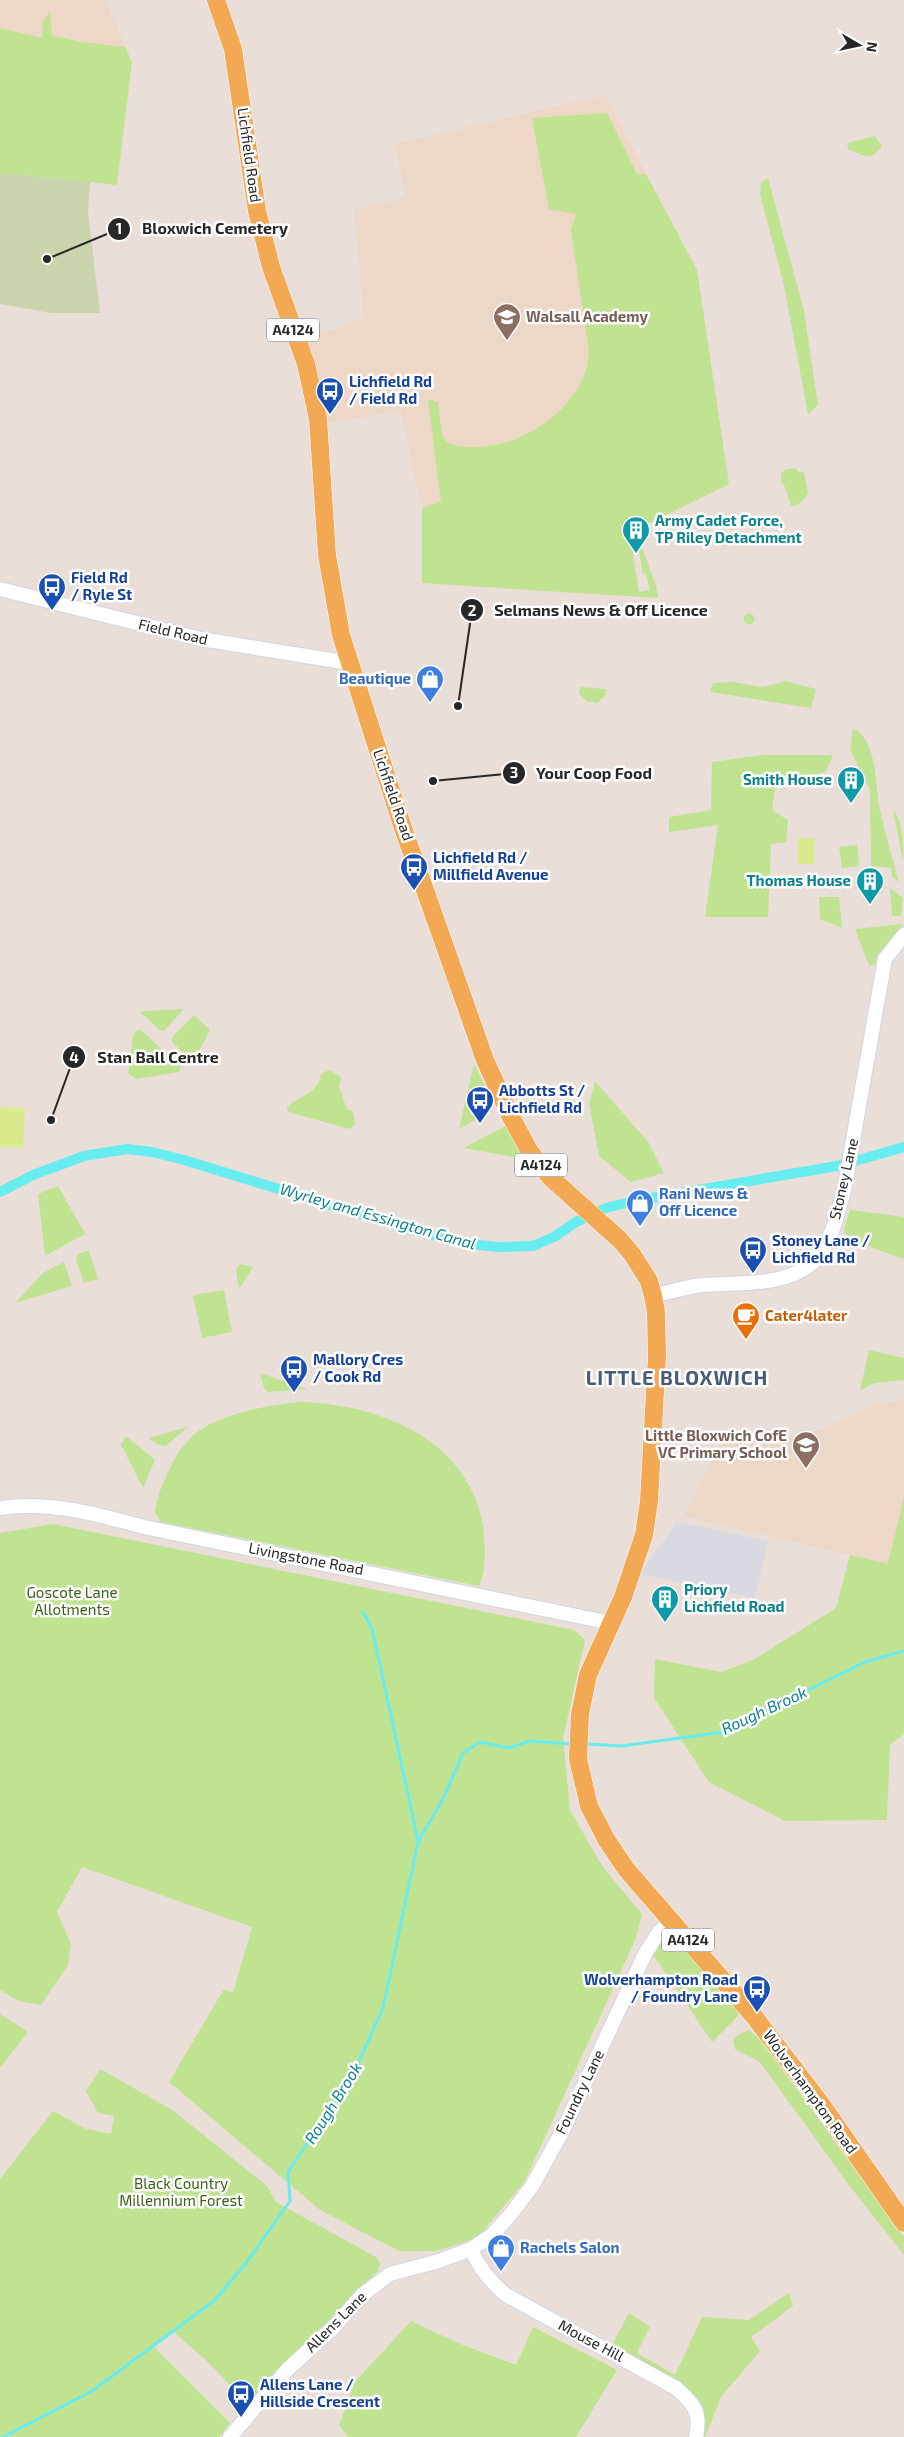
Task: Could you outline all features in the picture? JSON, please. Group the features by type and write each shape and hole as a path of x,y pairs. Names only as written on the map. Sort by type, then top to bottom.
{"main road":[{"name":"Lichfield Road","path":"216,0 232,49 257,211 270,267 306,364 318,419 327,556 341,634 402,825 484,1060 530,1152 551,1178 603,1224 632,1254 649,1281 653,1296 656,1312 657,1356 649,1501 644,1535 623,1597 611,1624"},
{"name":"Wolverhampton Road","path":"611,1624 588,1675 580,1714 578,1759 589,1806 606,1839 626,1869 671,1922 706,1959 758,2022 821,2104 904,2223"}],"street":[{"name":"Field Road","path":"0,589 201,639 349,663"},
{"name":"Stoney Lane","path":"653,1296 684,1288 778,1278 798,1273 815,1260 828,1239 845,1184 886,959 904,935"},
{"name":"Livingstone Road","path":"0,1508 30,1505 59,1507 98,1514 144,1527 611,1624"},
{"name":"Foundry Lane","path":"471,2249 492,2235 532,2186 563,2130 645,1954 659,1932 671,1922"},
{"name":"Allens Lane","path":"230,2437 287,2370 334,2327 362,2295 390,2274 440,2261 471,2249"},
{"name":"Mouse Hill","path":"471,2249 478,2266 489,2280 506,2295 676,2388 696,2410 699,2422 696,2437"}],"shaded area":[{"path":"0,0 105,0 132,62 0,43"},
{"name":"Walsall Academy","path":"605,95 697,270 729,484 623,536 616,596 422,583 422,508 401,411 325,423 305,335 336,329 364,317 354,210 405,197 396,144"},
{"name":"Little Bloxwich CofE VC Primary School","path":"904,1400 904,1497 888,1564 684,1516 724,1438 761,1441 791,1438 823,1429 876,1404"},
{"path":"677,1522 768,1541 755,1598 640,1574"}],"green space":[{"path":"50,12 52,36 125,47 132,62 117,185 0,173 0,28 42,38 43,22"},
{"path":"607,113 637,174 646,174 697,270 729,484 636,530 656,586 658,598 422,583 422,508 441,502 428,399 438,402 442,435 448,443 470,447 494,446 517,438 539,427 559,412 574,394 585,373 589,351 571,230 576,214 549,209 532,118","holes":["636,536 643,573 646,573 650,590 639,592 630,537"]},
{"path":"875,136 882,146 870,156 848,149 847,143"},
{"path":"0,173 90,182 88,213 100,313 51,313 0,304"},
{"path":"768,178 804,311 818,405 808,414 783,281 760,195 761,182"},
{"path":"795,468 798,472 804,472 808,494 798,505 791,506 785,487 781,482 781,473 784,470"},
{"path":"749,613 755,619 749,625 743,619"},
{"path":"786,681 816,689 811,708 710,692 713,683 733,682 763,687"},
{"path":"580,687 606,689 605,696 597,703 587,701 579,694"},
{"path":"853,728 867,743 871,754 880,810 899,882 892,877 891,868 871,866 870,790 850,749"},
{"path":"762,755 833,755 825,772 775,788 772,810 788,820 786,842 771,844 768,917 705,917 718,825 669,832 669,817 711,810 712,762"},
{"path":"893,810 901,827 903,861"},
{"path":"798,838 814,838 814,864 798,864"},
{"path":"857,845 859,866 842,868 839,847"},
{"path":"890,888 903,898 901,916 892,916"},
{"path":"819,897 839,897 842,928 820,919"},
{"path":"903,924 877,956 875,965 869,965 855,929"},
{"path":"184,1009 164,1031 160,1030 141,1013 144,1011"},
{"path":"194,1015 210,1030 199,1051 190,1060 172,1042 173,1036"},
{"path":"141,1030 181,1067 179,1072 136,1079 128,1074 133,1035 135,1031"},
{"path":"474,1064 494,1105 488,1113 459,1129"},
{"path":"329,1070 341,1077 339,1087 347,1109 353,1112 355,1125 349,1129 288,1112 287,1107 313,1090 317,1086 321,1074"},
{"path":"595,1081 649,1143 664,1173 631,1182 599,1156 589,1104"},
{"path":"0,1107 25,1108 23,1148 0,1147"},
{"path":"506,1126 525,1156 520,1158 463,1148"},
{"path":"58,1186 85,1234 45,1256 38,1194"},
{"path":"850,1210 904,1217 904,1259 848,1239 844,1230"},
{"path":"89,1250 98,1279 84,1283 76,1260 77,1255"},
{"path":"64,1262 72,1286 15,1303 43,1273"},
{"path":"240,1264 253,1267 239,1289 236,1270"},
{"path":"224,1290 232,1332 202,1338 193,1295"},
{"path":"869,1350 904,1358 904,1380 875,1383 860,1390"},
{"path":"260,1373 307,1389 268,1392 264,1388"},
{"path":"300,1402 330,1404 360,1410 389,1419 416,1432 439,1449 459,1470 474,1495 483,1525 484,1564 479,1586 161,1522 155,1513 161,1487 178,1454 197,1432 208,1425 233,1415 274,1405"},
{"path":"188,1427 166,1446 158,1445 148,1438"},
{"path":"126,1436 155,1460 143,1488 121,1445"},
{"path":"904,1497 904,1734 890,1745 887,1820 785,1821 709,1782 654,1698 655,1659 721,1672 755,1659 836,1608 850,1555 888,1564"},
{"name":"Goscote Lane Allotments","path":"53,1524 574,1630 585,1640 563,1738 570,1810 602,1866 642,1914 636,1938 525,2181 477,2238 436,2251 399,2251 320,2210 169,2082 224,1989 233,1993 252,1927 82,1867 57,1912 71,1944 68,1965 41,2005 19,2001 0,1990 0,1533"},
{"path":"671,1933 741,2013 712,2042 652,1953 664,1938"},
{"path":"0,2014 28,2032 0,2068"},
{"path":"749,2030 763,2042 904,2237 904,2255 845,2180 760,2062 735,2049 733,2042 736,2036"},
{"name":"Black Country Millennium Forest","path":"100,2069 171,2109 267,2186 276,2202 376,2257 380,2264 378,2271 247,2403 212,2366 173,2331 153,2346 230,2423 219,2437 8,2437 24,2426 0,2437 0,2179 53,2111 86,2129 111,2134 114,2116 98,2113 86,2091"},
{"path":"789,2293 793,2306 751,2337 760,2351 721,2397 705,2437 697,2437 701,2407 611,2347 629,2313 650,2327 637,2353 675,2375 702,2317 749,2320"},
{"path":"411,2321 458,2343 516,2365 533,2327 617,2370 576,2437 348,2437 339,2425 355,2382"}],"waterway":[{"name":"Wyrley and Essington Canal","path":"0,1192 33,1175 84,1156 127,1149 152,1152 184,1160 416,1231 470,1244 497,1247 533,1246 554,1237 576,1222 606,1208 634,1201 837,1166 904,1147"},
{"path":"363,1612 372,1628 418,1841"},
{"name":"Rough Brook","path":"588,1744 622,1746 723,1732 865,1662 904,1651"},
{"name":"Rough Brook","path":"3,2437 92,2391 214,2301 246,2263 290,2201 288,2172 351,2079 383,2008 418,1842 443,1799 463,1753 480,1742 508,1748 530,1741 570,1744"}],"place":[{"name":"Bloxwich Cemetery","path":"47,259"},
{"name":"Walsall Academy","path":"507,341"},
{"name":"Lichfield Rd / Field Rd","path":"330,415"},
{"name":"Army Cadet Force, TP Riley Detachment","path":"636,554"},
{"name":"Field Rd / Ryle St","path":"52,611"},
{"name":"Beautique","path":"430,703"},
{"name":"Selmans News & Off Licence","path":"458,706"},
{"name":"Your Coop Food","path":"433,781"},
{"name":"Smith House","path":"851,804"},
{"name":"Lichfield Rd / Millfield Avenue","path":"414,891"},
{"name":"Thomas House","path":"870,905"},
{"name":"Stan Ball Centre","path":"51,1120"},
{"name":"Abbotts St / Lichfield Rd","path":"480,1124"},
{"name":"Rani News & Off Licence","path":"640,1227"},
{"name":"Stoney Lane / Lichfield Rd","path":"753,1274"},
{"name":"Cater4later","path":"746,1340"},
{"name":"Mallory Cres / Cook Rd","path":"294,1393"},
{"name":"Little Bloxwich CofE VC Primary School","path":"806,1469"},
{"name":"Priory Lichfield Road","path":"665,1623"},
{"name":"Wolverhampton Road / Foundry Lane","path":"757,2013"},
{"name":"Rachels Salon","path":"501,2272"},
{"name":"Allens Lane / Hillside Crescent","path":"241,2418"}],"district":[{"name":"LITTLE BLOXWICH","path":"677,1378"}]}
